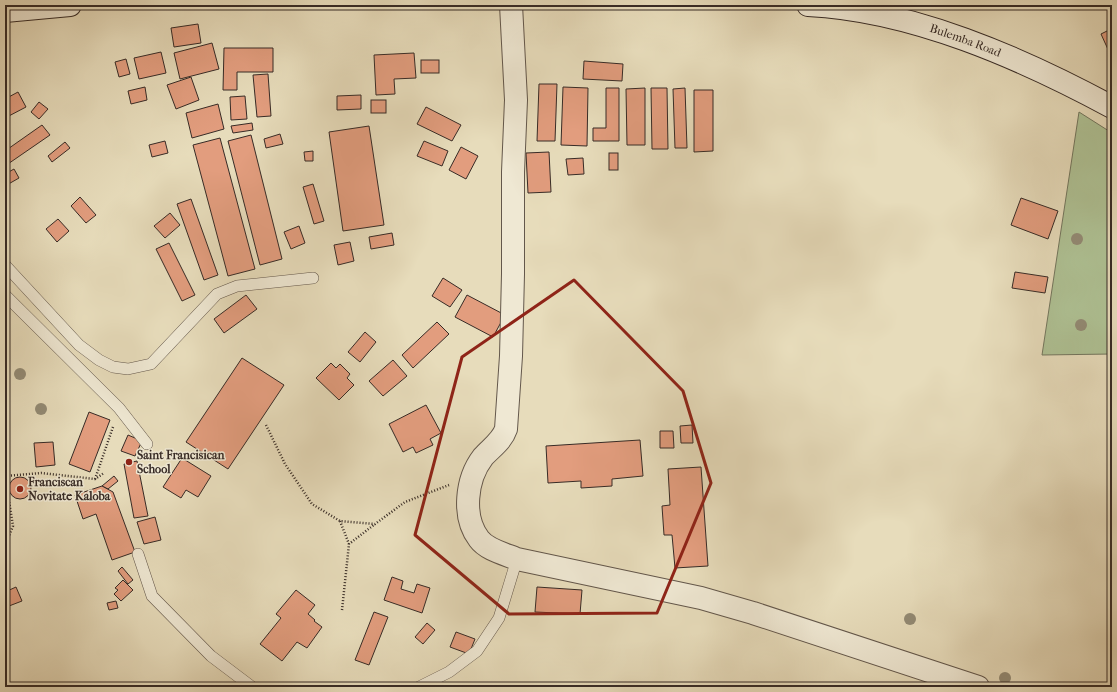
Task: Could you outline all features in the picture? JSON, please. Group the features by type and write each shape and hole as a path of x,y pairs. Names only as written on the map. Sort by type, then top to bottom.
{"street":[{"path":"5,11 70,5"},
{"path":"511,5 516,100 513,172 511,356 506,429 501,439 482,458 472,476 468,507 472,525 479,540 491,548 517,559 694,596 754,612 978,687"},
{"name":"Bulemba Road","path":"808,5 825,6 890,16 946,34 1009,57 1076,87 1112,107"}],"lane":[{"path":"5,265 79,344 99,360 113,367 128,369 151,364 217,294 237,286 313,278"},
{"path":"5,295 119,408 147,444"},
{"path":"138,554 152,596 211,656 252,687"},
{"path":"419,687 449,672 477,651 499,618 517,559"}],"path":[{"path":"95,479 119,408"},
{"path":"266,425 285,464 312,504 340,521 375,524"},
{"path":"5,538 9,536 13,526 5,476 41,473 95,479 104,473"},
{"path":"349,544 405,502 472,476"},
{"path":"340,521 349,544 342,610"}],"highlighted area":[{"path":"574,280 683,391 711,483 657,613 509,614 415,535 462,357"}],"green space":[{"path":"1079,112 1112,133 1112,354 1042,355"}],"building":[{"path":"198,24 201,43 174,47 171,28"},
{"path":"1107,31 1112,41 1111,56 1101,34"},
{"path":"212,43 219,69 180,79 174,53"},
{"path":"224,48 273,48 273,72 237,72 237,90 223,90"},
{"path":"161,52 166,73 139,79 134,58"},
{"path":"414,53 416,78 394,79 395,94 376,95 374,55"},
{"path":"126,59 130,74 119,77 115,62"},
{"path":"421,60 439,60 439,73 421,73"},
{"path":"584,61 623,64 622,81 583,79"},
{"path":"268,74 271,116 257,117 253,75"},
{"path":"191,77 199,100 176,109 167,85"},
{"path":"539,84 557,84 555,141 537,141"},
{"path":"145,87 147,100 131,104 128,91"},
{"path":"563,87 588,88 587,146 561,145"},
{"path":"606,88 619,88 619,141 593,141 593,128 606,128"},
{"path":"645,88 645,145 627,145 626,89"},
{"path":"651,88 667,88 668,149 652,149"},
{"path":"685,88 687,148 675,148 673,89"},
{"path":"694,90 713,90 713,151 694,152"},
{"path":"18,92 26,107 5,118 5,99"},
{"path":"361,95 361,109 337,110 337,96"},
{"path":"245,96 247,119 231,120 230,97"},
{"path":"371,100 386,100 386,113 371,113"},
{"path":"39,102 48,109 39,119 31,112"},
{"path":"218,104 224,129 192,138 186,113"},
{"path":"426,107 461,125 452,141 417,124"},
{"path":"252,123 253,130 233,133 231,126"},
{"path":"42,125 50,135 5,166 5,151"},
{"path":"369,126 384,225 343,231 329,132"},
{"path":"280,134 283,144 266,148 264,139"},
{"path":"251,135 282,259 260,265 228,141"},
{"path":"220,138 255,269 228,276 193,145"},
{"path":"165,141 168,153 152,157 149,145"},
{"path":"424,141 448,151 442,166 417,156"},
{"path":"65,142 70,148 52,162 48,156"},
{"path":"461,147 478,156 466,179 449,170"},
{"path":"313,151 313,161 305,161 304,152"},
{"path":"549,152 551,192 528,193 526,153"},
{"path":"609,153 618,153 618,170 609,170"},
{"path":"583,158 584,174 568,175 566,159"},
{"path":"14,169 19,178 5,186 5,174"},
{"path":"313,184 324,221 314,224 303,187"},
{"path":"80,197 96,215 86,223 71,206"},
{"path":"1021,198 1058,211 1048,239 1011,225"},
{"path":"191,199 218,275 204,280 177,204"},
{"path":"170,213 180,225 165,238 154,226"},
{"path":"58,219 69,231 57,242 46,229"},
{"path":"299,226 305,243 291,249 284,232"},
{"path":"392,233 394,245 371,249 369,237"},
{"path":"350,242 354,261 338,265 334,245"},
{"path":"169,243 195,295 182,301 156,249"},
{"path":"1015,272 1048,277 1045,293 1012,288"},
{"path":"443,278 462,290 450,307 432,296"},
{"path":"246,295 257,309 224,333 214,319"},
{"path":"467,295 505,315 493,337 455,317"},
{"path":"437,322 449,334 413,368 402,355"},
{"path":"365,332 376,342 360,362 348,352"},
{"path":"242,358 284,385 228,469 186,442"},
{"path":"393,360 407,376 383,396 369,381"},
{"path":"331,363 336,368 340,364 350,374 347,378 354,385 339,400 316,378"},
{"path":"426,405 441,433 430,439 433,445 416,453 413,447 403,452 389,424"},
{"path":"89,412 110,420 90,472 69,464"},
{"path":"692,425 693,443 681,443 680,426"},
{"path":"660,431 673,431 674,448 660,448"},
{"path":"128,435 142,441 135,456 121,451"},
{"path":"640,440 643,476 612,479 612,486 581,488 581,481 548,483 546,446"},
{"path":"53,442 55,465 36,467 34,443"},
{"path":"182,458 211,476 198,497 186,490 181,498 163,487"},
{"path":"137,461 148,516 134,518 124,464"},
{"path":"701,467 708,566 675,568 672,535 664,535 662,506 670,505 668,469"},
{"path":"114,476 118,481 108,489 102,486"},
{"name":"Franciscan Novitate Kaloba","path":"20,477 28,480 31,488 28,496 20,499 12,496 9,488 12,480"},
{"path":"102,486 113,492 135,552 112,560 96,514 83,519 75,495"},
{"path":"155,517 161,540 144,544 137,522"},
{"path":"122,567 133,580 128,584 118,571"},
{"path":"392,577 403,581 401,589 414,593 417,584 430,588 422,613 384,600"},
{"path":"123,580 133,590 121,601 114,594 118,590 115,588"},
{"path":"16,587 22,601 9,606 5,597 5,592"},
{"path":"537,587 582,590 580,614 535,612"},
{"path":"296,590 315,605 308,614 322,627 307,648 297,642 282,661 260,644 281,618 276,614"},
{"path":"116,601 118,608 109,610 107,603"},
{"path":"374,612 388,617 369,665 355,660"},
{"path":"427,623 435,630 423,644 415,637"},
{"path":"456,632 475,639 469,654 450,647"}],"place":[{"name":"Saint Francisican School","path":"129,462"},
{"name":"Franciscan Novitate Kaloba","path":"20,489"}]}
